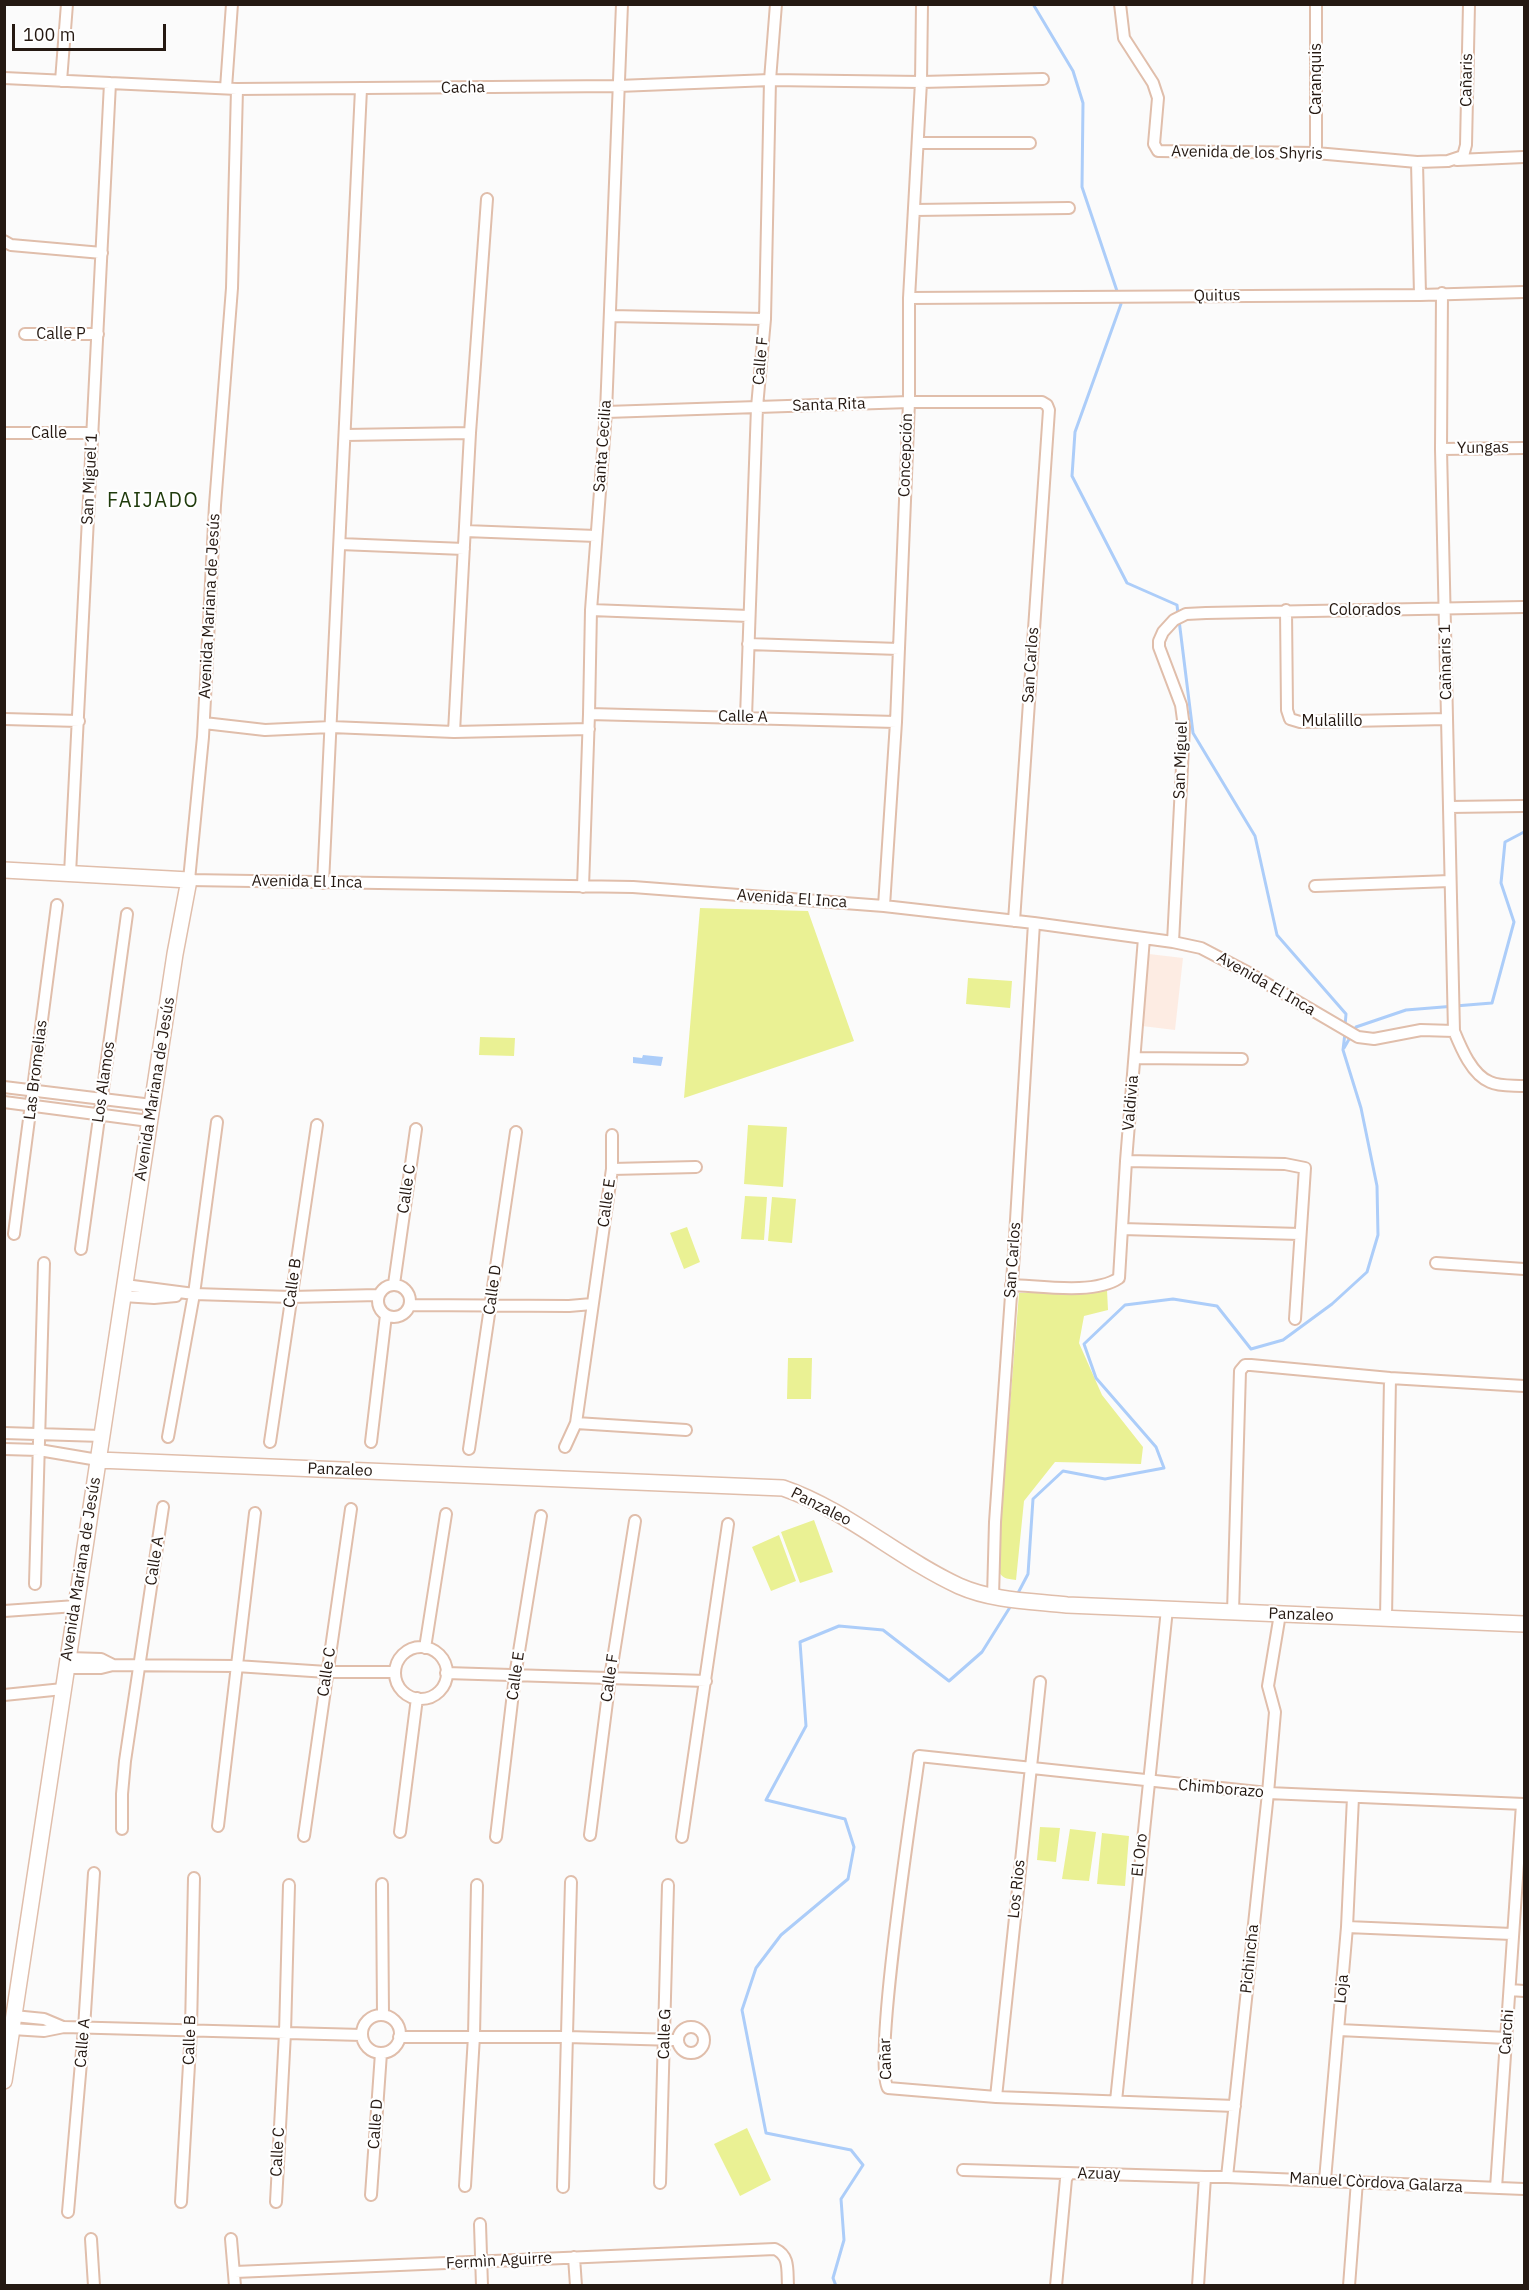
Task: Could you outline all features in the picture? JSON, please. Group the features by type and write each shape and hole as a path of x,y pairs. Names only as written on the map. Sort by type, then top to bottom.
{"street":[{"path":"61,81 67,4"},
{"name":"Avenida Mariana de Jesús","path":"4,2081 149,1120 189,879 204,723 215,505 232,288 232,4"},
{"name":"Santa Cecilia","path":"582,887 590,714 591,610 606,412 622,4"},
{"name":"Calle F","path":"746,717 757,407 765,319 770,80 776,4"},
{"name":"Concepción","path":"884,906 896,722 909,402 909,298 921,82 922,4"},
{"name":"Avenida de los Shyris","path":"1119,4 1124,38 1154,84 1158,98 1154,139 1158,151 1316,153 1417,162 1460,158 1524,157"},
{"name":"Caranquis","path":"1316,4 1316,153"},
{"name":"Cañaris","path":"1460,158 1466,144 1469,4"},
{"name":"Cacha","path":"4,78 232,89 618,86 770,80 921,82 1043,79"},
{"name":"San Miguel 1","path":"70,874 110,83"},
{"path":"323,883 361,89"},
{"path":"918,143 1030,142"},
{"path":"1417,162 1420,295"},
{"path":"454,732 470,433 487,199"},
{"path":"914,210 1070,208"},
{"path":"4,241 11,245 102,253"},
{"name":"Quitus","path":"909,298 1420,295 1524,292"},
{"name":"Cañnaris 1","path":"1442,293 1442,449 1454,1031"},
{"path":"610,316 765,319"},
{"name":"Calle P","path":"25,334 98,334"},
{"name":"Santa Rita","path":"606,412 909,402 1042,402 1049,410"},
{"name":"San Carlos","path":"1014,921 1049,410"},
{"name":"Calle","path":"4,433 93,433"},
{"path":"345,435 470,433"},
{"name":"Yungas","path":"1442,449 1524,448"},
{"path":"465,531 596,536"},
{"path":"340,544 464,549"},
{"name":"Colorados","path":"1206,613 1524,607"},
{"path":"591,610 749,616"},
{"name":"Mulalillo","path":"1286,610 1287,710 1290,719 1300,722 1447,719"},
{"name":"San Miguel","path":"1173,942 1184,728 1181,705 1159,647 1163,632 1174,620 1186,614 1206,613"},
{"path":"748,644 899,649"},
{"name":"Calle A","path":"590,714 896,722"},
{"path":"4,719 79,721"},
{"path":"204,723 265,730 331,727 454,732 589,729"},
{"path":"1449,807 1524,806"},
{"name":"Avenida El Inca","path":"4,870 323,883 633,887 884,906 1173,942 1211,952 1337,1027 1358,1037 1374,1039 1421,1030 1454,1031"},
{"path":"1315,886 1450,880"},
{"name":"Las Bromelias","path":"15,1234 57,905"},
{"name":"Los Alamos","path":"81,1249 127,914"},
{"name":"San Carlos","path":"997,1598 995,1522 1034,923"},
{"name":"Valdivia","path":"1011,1285 1103,1286 1119,1278 1144,938"},
{"path":"1454,1031 1472,1066 1485,1079 1498,1085 1524,1086"},
{"path":"1135,1058 1242,1059"},
{"path":"4,1087 152,1105"},
{"path":"4,1102 149,1120"},
{"path":"168,1437 194,1294 217,1122"},
{"name":"Calle B","path":"270,1442 317,1125"},
{"name":"Calle C","path":"394,1284 416,1129"},
{"name":"Calle D","path":"469,1449 516,1132"},
{"name":"Calle E","path":"565,1447 576,1424 612,1169 612,1135"},
{"path":"1126,1161 1285,1164 1305,1168 1294,1319"},
{"path":"612,1169 696,1167"},
{"path":"1122,1229 1300,1234"},
{"path":"35,1584 44,1263"},
{"path":"1436,1263 1524,1269"},
{"path":"410,1305 407,1290 394,1284 384,1287 378,1295 379,1309 386,1315 400,1316 410,1305 569,1306 592,1304"},
{"path":"124,1291 154,1298 194,1294 291,1297 378,1295"},
{"path":"371,1442 386,1315"},
{"path":"1233,1612 1240,1371 1242,1368 1251,1365 1390,1378 1524,1386"},
{"path":"1386,1618 1390,1378"},
{"path":"576,1424 686,1430"},
{"path":"4,1433 102,1436"},
{"path":"4,1449 39,1450 98,1460"},
{"name":"Panzaleo","path":"98,1460 783,1488 807,1497 961,1587 997,1598 1167,1609 1524,1624"},
{"name":"Calle A","path":"122,1829 122,1794 163,1507"},
{"name":"Calle C","path":"304,1836 351,1509"},
{"path":"218,1827 255,1513"},
{"path":"425,1648 446,1514"},
{"name":"Calle E","path":"496,1837 515,1676 541,1516"},
{"name":"Calle F","path":"590,1835 609,1678 635,1521"},
{"path":"682,1837 728,1524"},
{"path":"4,1611 76,1606"},
{"name":"El Oro","path":"1116,2102 1167,1609"},
{"name":"Pichincha","path":"1227,2177 1275,1712 1268,1686 1280,1614"},
{"path":"418,1647 425,1648 441,1657 446,1673 444,1685 439,1691 433,1696 417,1698 403,1692 396,1679 395,1671 400,1658 405,1653 418,1647"},
{"path":"67,1663 101,1668 113,1665 139,1665 236,1666 327,1672 395,1671"},
{"path":"446,1673 706,1681"},
{"name":"Los Rios","path":"996,2097 1040,1682"},
{"path":"4,1695 63,1689"},
{"path":"400,1832 417,1698"},
{"name":"Chimborazo","path":"919,1756 1029,1770 1268,1793 1523,1804"},
{"name":"Cañar","path":"919,1756 889,1994 885,2038 885,2083 888,2088 898,2091 996,2097 1235,2106"},
{"name":"Loja","path":"1325,2180 1347,1927 1353,1797"},
{"name":"Carchi","path":"1496,2188 1512,1934 1523,1804"},
{"name":"Calle A","path":"68,2212 84,2028 94,1873"},
{"name":"Calle B","path":"182,2202 191,2030 194,1878"},
{"path":"563,2187 572,1882"},
{"path":"382,1884 382,2015"},
{"name":"Calle C","path":"276,2202 285,2033 289,1885"},
{"path":"465,2186 474,2036 477,1885"},
{"name":"Calle G","path":"660,2183 668,1885"},
{"path":"1347,1927 1512,1934"},
{"path":"1510,1990 1524,1991"},
{"path":"382,2015 393,2020 397,2025 399,2037 391,2050 381,2053 370,2049 362,2035 363,2027 368,2020 382,2015"},
{"path":"9,2036 64,2027 362,2035"},
{"path":"1338,2030 1507,2038"},
{"path":"399,2037 567,2037 677,2040"},
{"name":"Calle D","path":"371,2195 381,2053"},
{"path":"963,2170 1069,2174"},
{"name":"Azuay","path":"1056,2286 1066,2179 1069,2174 1205,2177"},
{"path":"1198,2286 1205,2177 1227,2177"},
{"name":"Manuel Còrdova Galarza","path":"1227,2177 1524,2189"},
{"path":"1349,2286 1357,2181"},
{"path":"480,2224 482,2286"},
{"path":"91,2239 94,2286"},
{"path":"231,2239 235,2286"},
{"name":"Fermìn Aguirre","path":"235,2272 775,2249 783,2253 787,2259 788,2286"},
{"path":"573,2257 576,2286"}],"shaded area":[{"path":"1149,954 1183,958 1175,1030 1142,1026"}],"green space":[{"path":"700,908 808,911 854,1041 684,1098"},
{"path":"968,978 1012,981 1010,1008 966,1004"},
{"path":"480,1037 515,1038 514,1056 479,1055"},
{"path":"748,1125 787,1127 783,1187 744,1184"},
{"path":"745,1196 767,1197 764,1240 741,1239"},
{"path":"772,1197 796,1199 792,1243 768,1241"},
{"path":"687,1227 700,1262 684,1269 670,1233"},
{"path":"1107,1290 1108,1310 1084,1316 1079,1343 1102,1395 1143,1447 1141,1464 1055,1462 1024,1501 1016,1580 1007,1578 1000,1574 997,1568 1019,1293"},
{"path":"788,1358 812,1358 811,1399 787,1399"},
{"path":"814,1520 833,1572 800,1583 781,1532"},
{"path":"779,1535 796,1581 771,1591 752,1547"},
{"path":"1040,1827 1060,1828 1056,1862 1037,1860"},
{"path":"1070,1829 1096,1832 1089,1881 1062,1879"},
{"path":"1102,1833 1129,1836 1125,1886 1097,1884"},
{"path":"747,2128 771,2180 740,2196 714,2144"}],"water":[{"path":"643,1055 663,1057 661,1066 633,1063 633,1057 642,1058"}],"waterway":[{"path":"1033,4 1073,71 1083,103 1082,187 1118,294"},
{"path":"1120,300 1121,304 1075,432 1072,476 1127,583 1177,605 1178,614"},
{"path":"1179,620 1193,733 1255,836 1277,935 1346,1014 1345,1026"},
{"path":"1344,1048 1356,1027 1406,1010 1492,1003 1514,922 1501,883 1505,842 1524,832"},
{"path":"1017,1595 1028,1574 1033,1499 1063,1471 1105,1479 1164,1468 1156,1447 1096,1378 1084,1344 1125,1305 1173,1299 1217,1306 1251,1349 1283,1340 1332,1304 1367,1272 1378,1235 1377,1186 1361,1108 1343,1050 1345,1033"},
{"path":"836,2286 833,2278 844,2240 841,2199 863,2165 851,2150 766,2133 742,2010 756,1968 781,1935 848,1879 854,1847 845,1819 766,1800 806,1726 800,1642 839,1626 883,1630 949,1681 982,1652 1012,1604"}],"district":[{"name":"FAIJADO","path":"153,501"}]}
